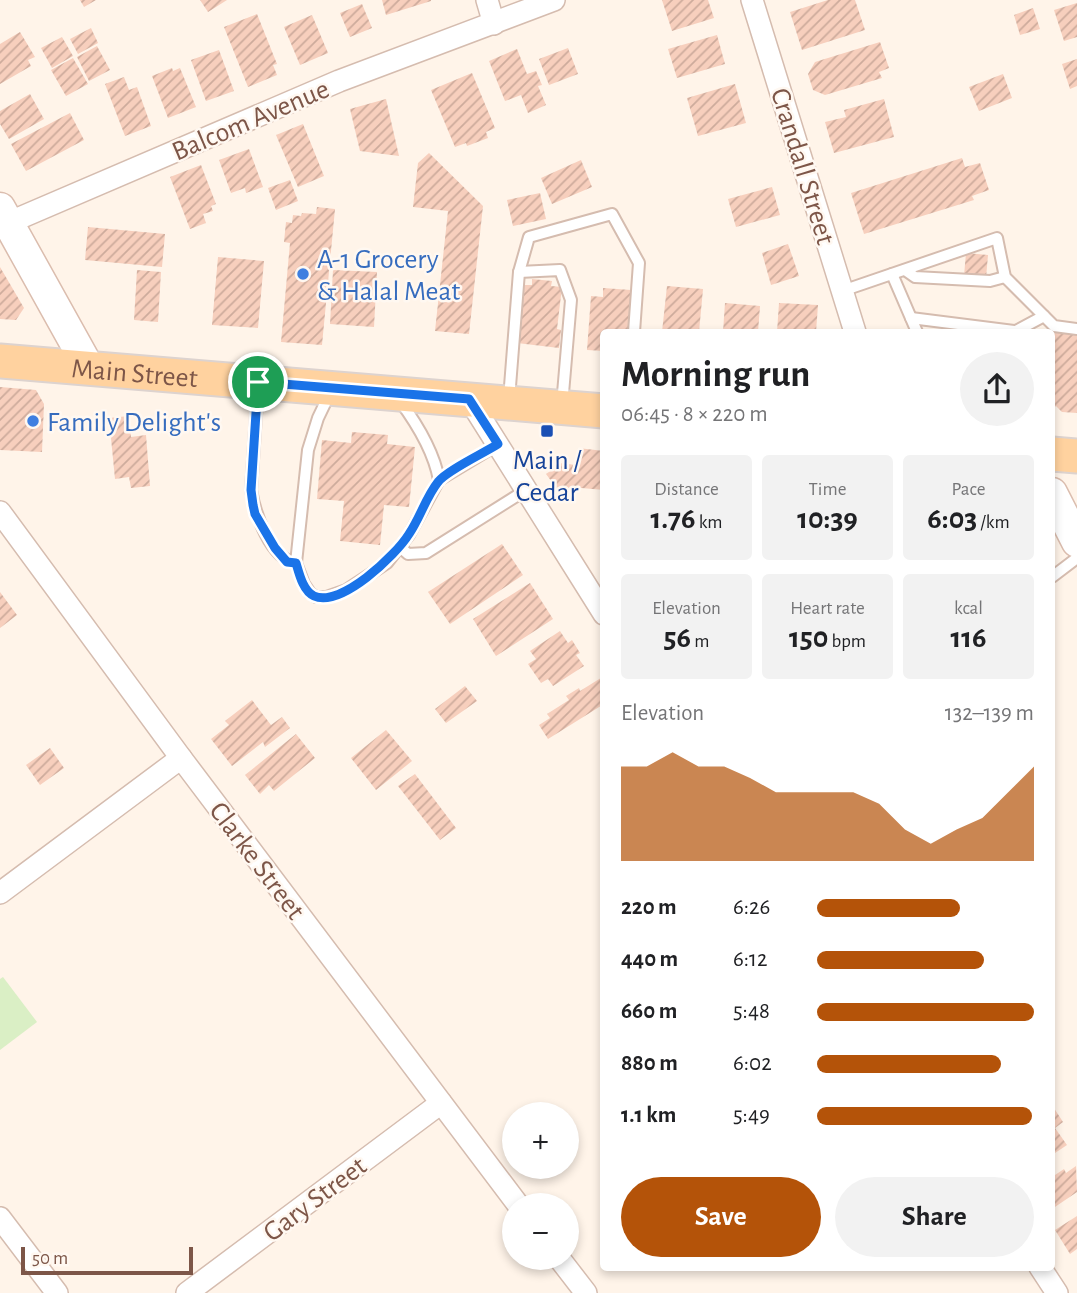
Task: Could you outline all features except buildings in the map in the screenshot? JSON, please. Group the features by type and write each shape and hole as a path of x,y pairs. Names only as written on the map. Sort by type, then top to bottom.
{"main road":[{"name":"Main Street","path":"0,361 600,411"},
{"path":"1055,454 1077,456"}],"street":[{"path":"487,0 494,24"},
{"name":"Balcom Avenue","path":"4,215 339,81 554,0"},
{"name":"Crandall Street","path":"752,0 854,329"},
{"path":"4,215 89,368"},
{"path":"469,399 600,608"},
{"path":"1055,499 1077,541"},
{"name":"Clarke Street","path":"0,512 181,758 509,1193"},
{"path":"0,893 181,758"},
{"name":"Gary Street","path":"187,1293 441,1102"},
{"path":"0,1218 57,1293"},
{"path":"568,1270 586,1293"},
{"path":"1043,1271 1058,1293"}],"lane":[{"path":"508,403 519,272 529,237 612,214 639,263 635,329"},
{"path":"842,291 997,238 1004,276 1054,326 1077,329"},
{"path":"519,272 560,270 571,300 562,408"},
{"path":"905,270 915,277 990,281 1004,276"},
{"path":"892,274 916,329"},
{"path":"1020,329 1044,316"},
{"path":"911,318 992,329"},
{"path":"258,382 251,490 253,505 255,514 275,548 287,562 296,563"},
{"path":"333,388 311,439 296,563 310,593 316,597 326,597 346,590 387,563 409,535 439,480 498,444"},
{"path":"390,393 397,397 413,419 433,459 439,480"},
{"path":"400,547 408,554 426,553 526,490"},
{"path":"1055,575 1077,558"}],"green space":[{"path":"3,977 37,1022 0,1050 0,979"}],"place":[{"name":"A-1 Grocery & Halal Meat","path":"303,274"},
{"name":"Family Delight's","path":"33,421"},
{"name":"Main / Cedar","path":"547,431"}],"route":[{"path":"258,382 469,399 498,444 439,480 409,535 387,563 346,590 326,597 316,597 304,584 296,563 287,562 275,548 255,514 251,490 258,382"}]}
